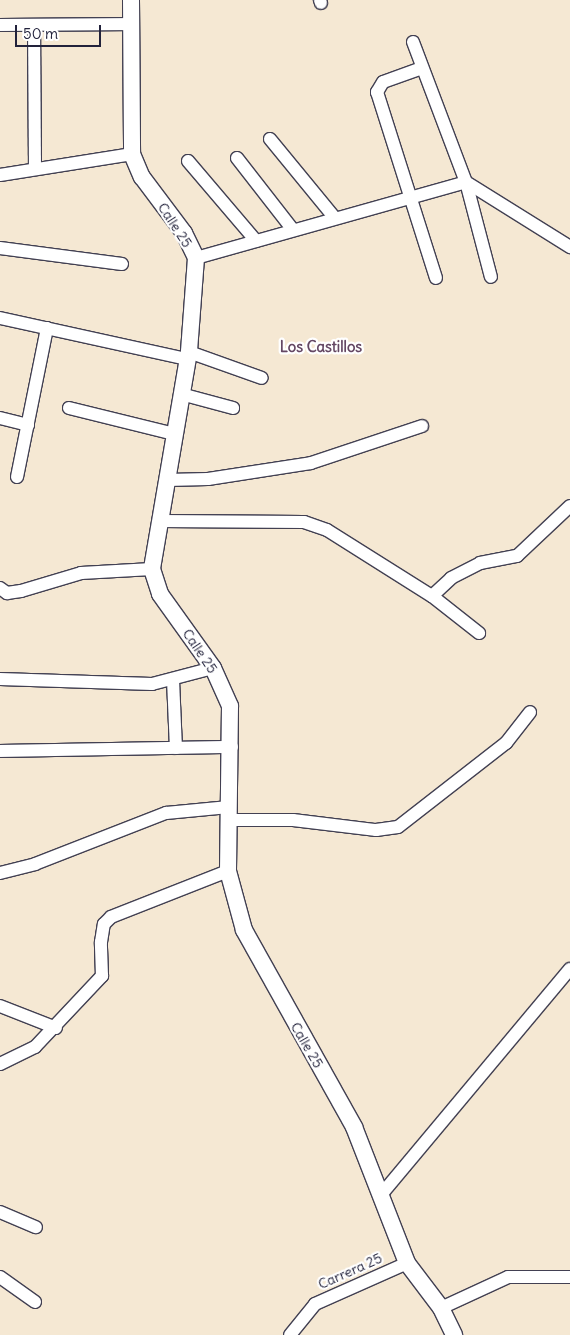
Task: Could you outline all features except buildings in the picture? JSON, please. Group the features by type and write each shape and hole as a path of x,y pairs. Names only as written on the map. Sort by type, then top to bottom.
{"street":[{"name":"Calle 25","path":"131,0 132,154 142,177 184,233 196,258 188,356 152,569 160,594 213,668 230,706 232,747 228,871 244,930 354,1127 407,1263 441,1308 454,1335"},
{"path":"0,25 131,24"},
{"path":"34,25 35,168"},
{"path":"413,42 466,182 491,276"},
{"path":"422,68 383,82 377,92 413,195 436,278"},
{"path":"270,139 335,218"},
{"path":"0,175 132,154"},
{"path":"237,158 293,230"},
{"path":"188,161 256,241"},
{"path":"196,258 413,195 466,182 570,247"},
{"path":"0,248 122,264"},
{"path":"0,318 188,356 262,378"},
{"path":"17,477 47,328"},
{"path":"182,394 233,408"},
{"path":"69,408 174,434"},
{"path":"0,418 28,425"},
{"path":"167,480 208,479 311,463 422,426"},
{"path":"432,596 451,578 480,563 517,556 570,506"},
{"path":"160,520 304,522 327,530 432,596 479,633"},
{"path":"0,588 6,593 21,592 81,573 152,569"},
{"path":"0,679 152,684 213,668"},
{"path":"173,680 176,748"},
{"path":"0,873 35,864 166,813 229,814 376,830 398,827 506,743 530,712"},
{"path":"0,751 232,747"},
{"path":"0,1064 35,1046 56,1028 102,976 102,933 111,917 228,871"},
{"path":"380,1196 570,969"},
{"path":"0,1006 56,1028"},
{"path":"0,1212 36,1227"},
{"name":"Carrera 25","path":"290,1335 315,1304 407,1263"},
{"path":"0,1277 35,1302"},
{"path":"441,1308 508,1277 570,1277"}],"district":[{"name":"Los Castillos","path":"321,347"}]}
